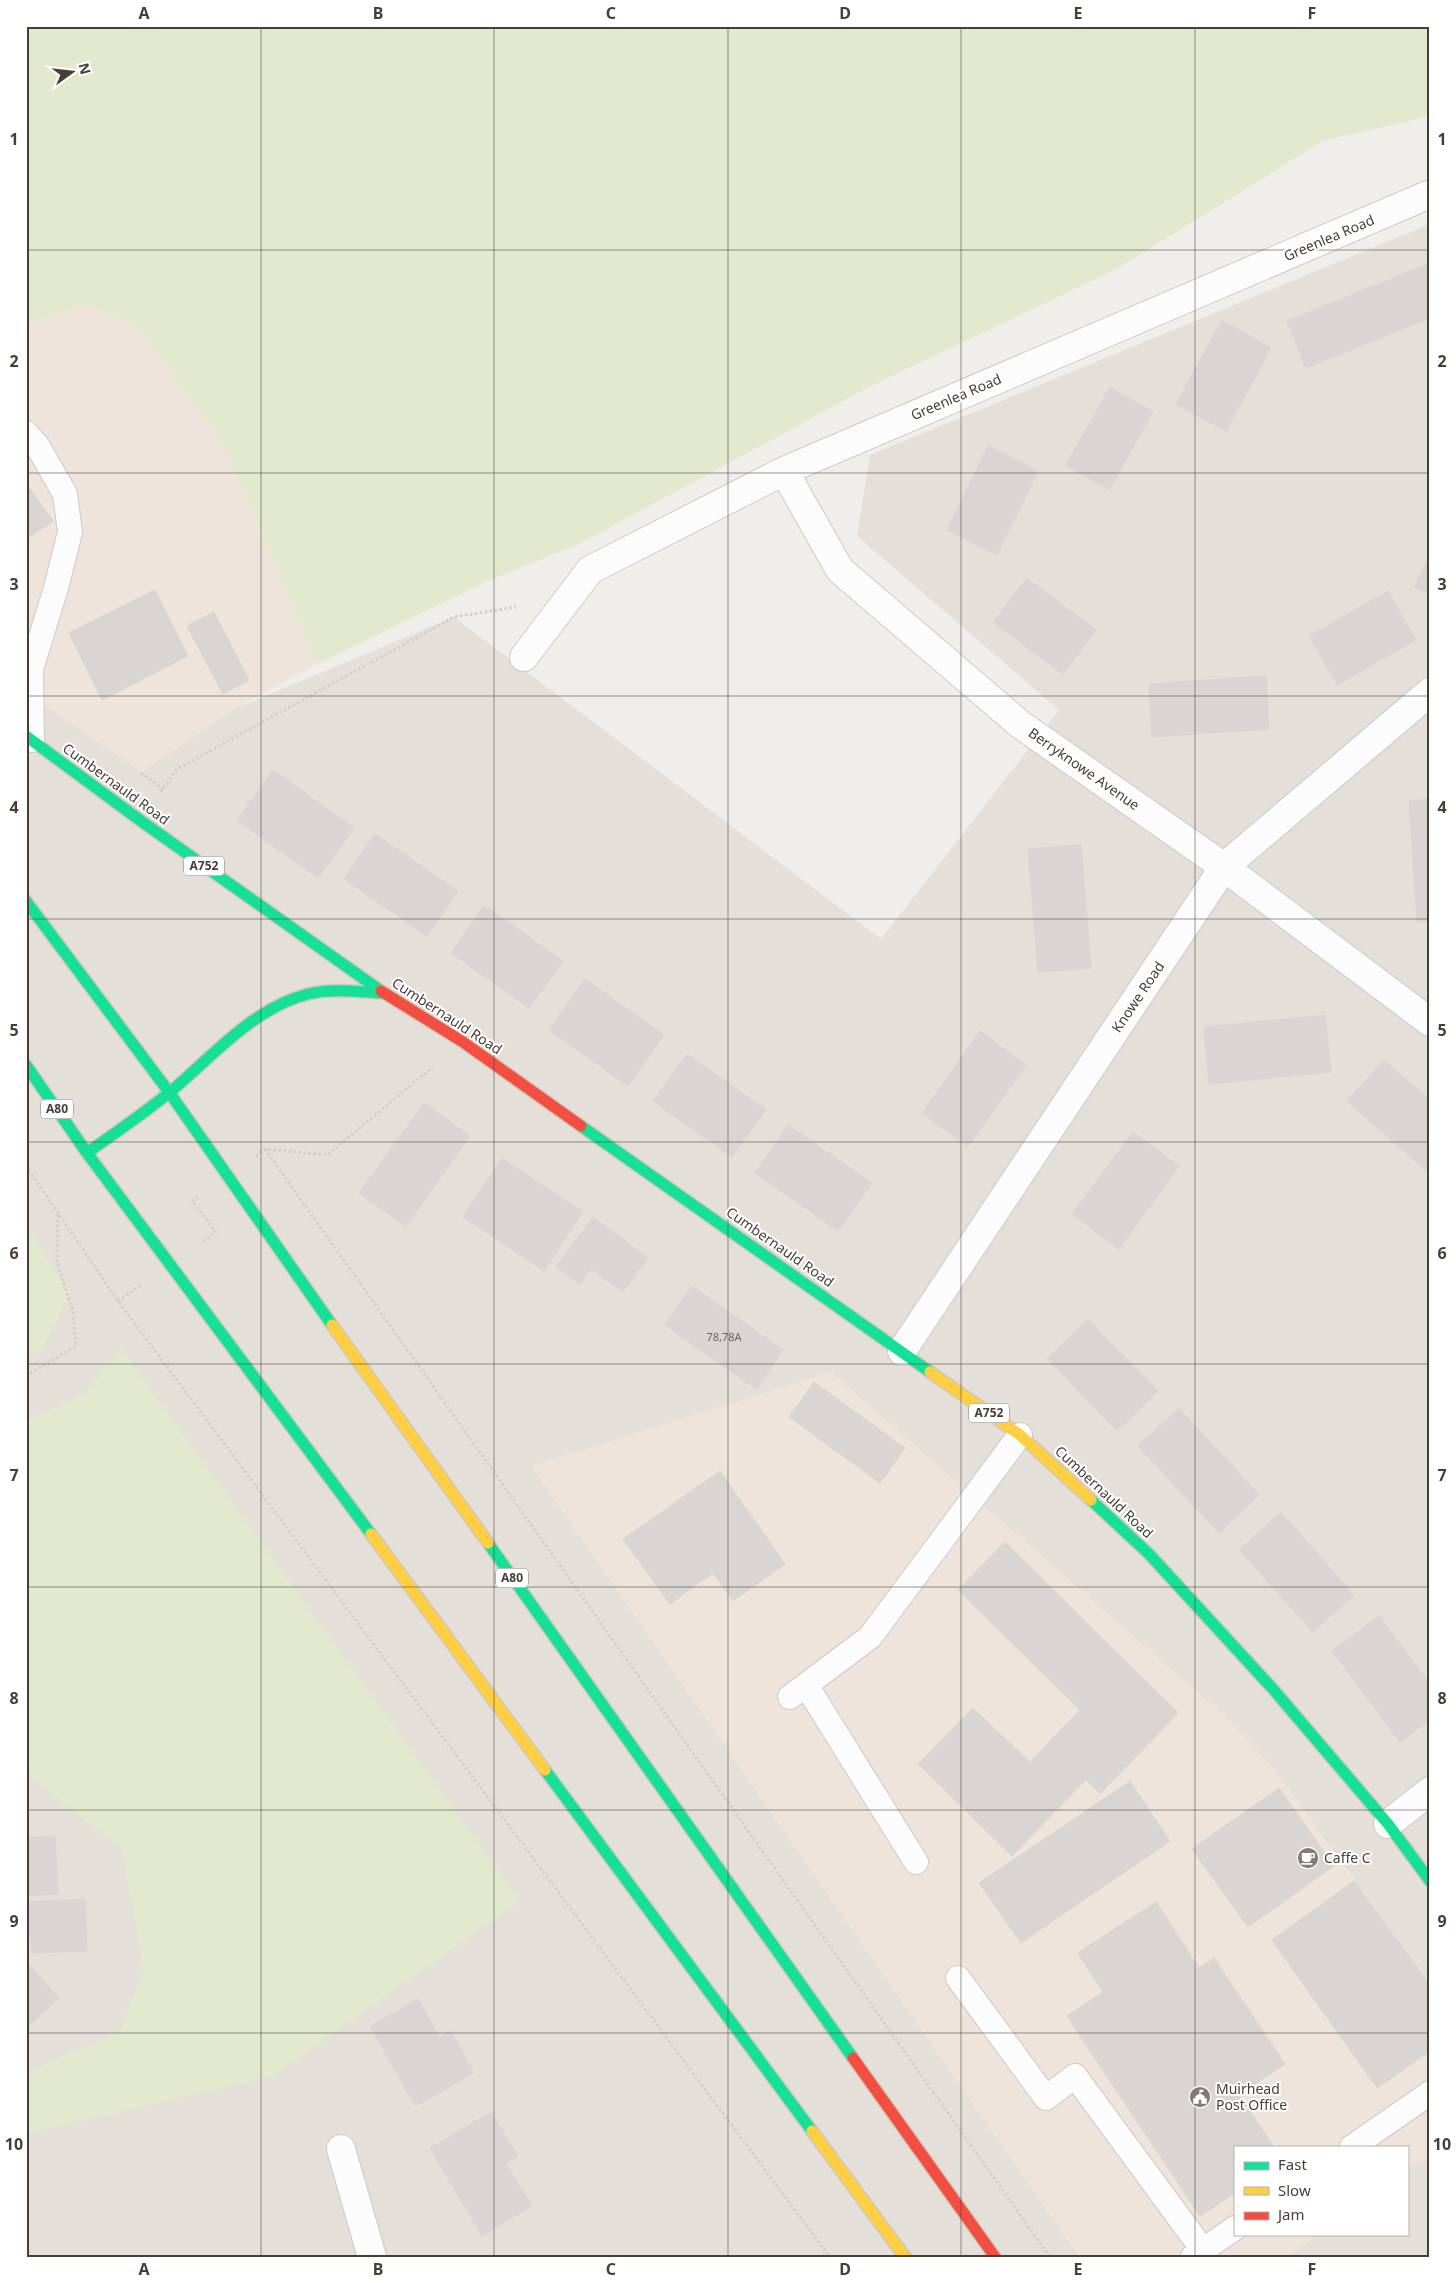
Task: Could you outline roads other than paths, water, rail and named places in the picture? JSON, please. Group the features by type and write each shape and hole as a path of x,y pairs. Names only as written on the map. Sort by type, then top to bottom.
{"main road":[{"name":"Cumbernauld Road","path":"29,738 141,821 384,993 463,1042 1020,1435 1150,1554 1272,1689 1388,1824 1430,1880"},
{"name":"A80","path":"26,901 169,1092 228,1178 995,2257"},
{"name":"A752","path":"87,1153 169,1092 241,1029 269,1011 298,997 340,991 384,993"},
{"name":"A80","path":"26,1065 87,1153 906,2257"}],"street":[{"name":"Greenlea Road","path":"524,657 590,570 784,471 1430,194"},
{"name":"Berryknowe Avenue","path":"784,471 840,570 1021,725 1224,867 1430,1022"},
{"name":"Knowe Road","path":"902,1351 1224,867 1430,692"},
{"path":"1388,1824 1430,1791"},
{"path":"341,2149 372,2257"}],"lane":[{"path":"26,432 37,445 65,494 70,532 32,669 29,738"},
{"path":"26,618 41,639"},
{"path":"916,1862 798,1691 870,1637 1020,1435"},
{"path":"958,1978 1046,2098 1075,2076 1198,2253 1234,2229"},
{"path":"1353,2146 1430,2093"}],"place":[{"name":"Caffe C","path":"1308,1858"},
{"name":"Muirhead Post Office","path":"1200,2097"}]}
